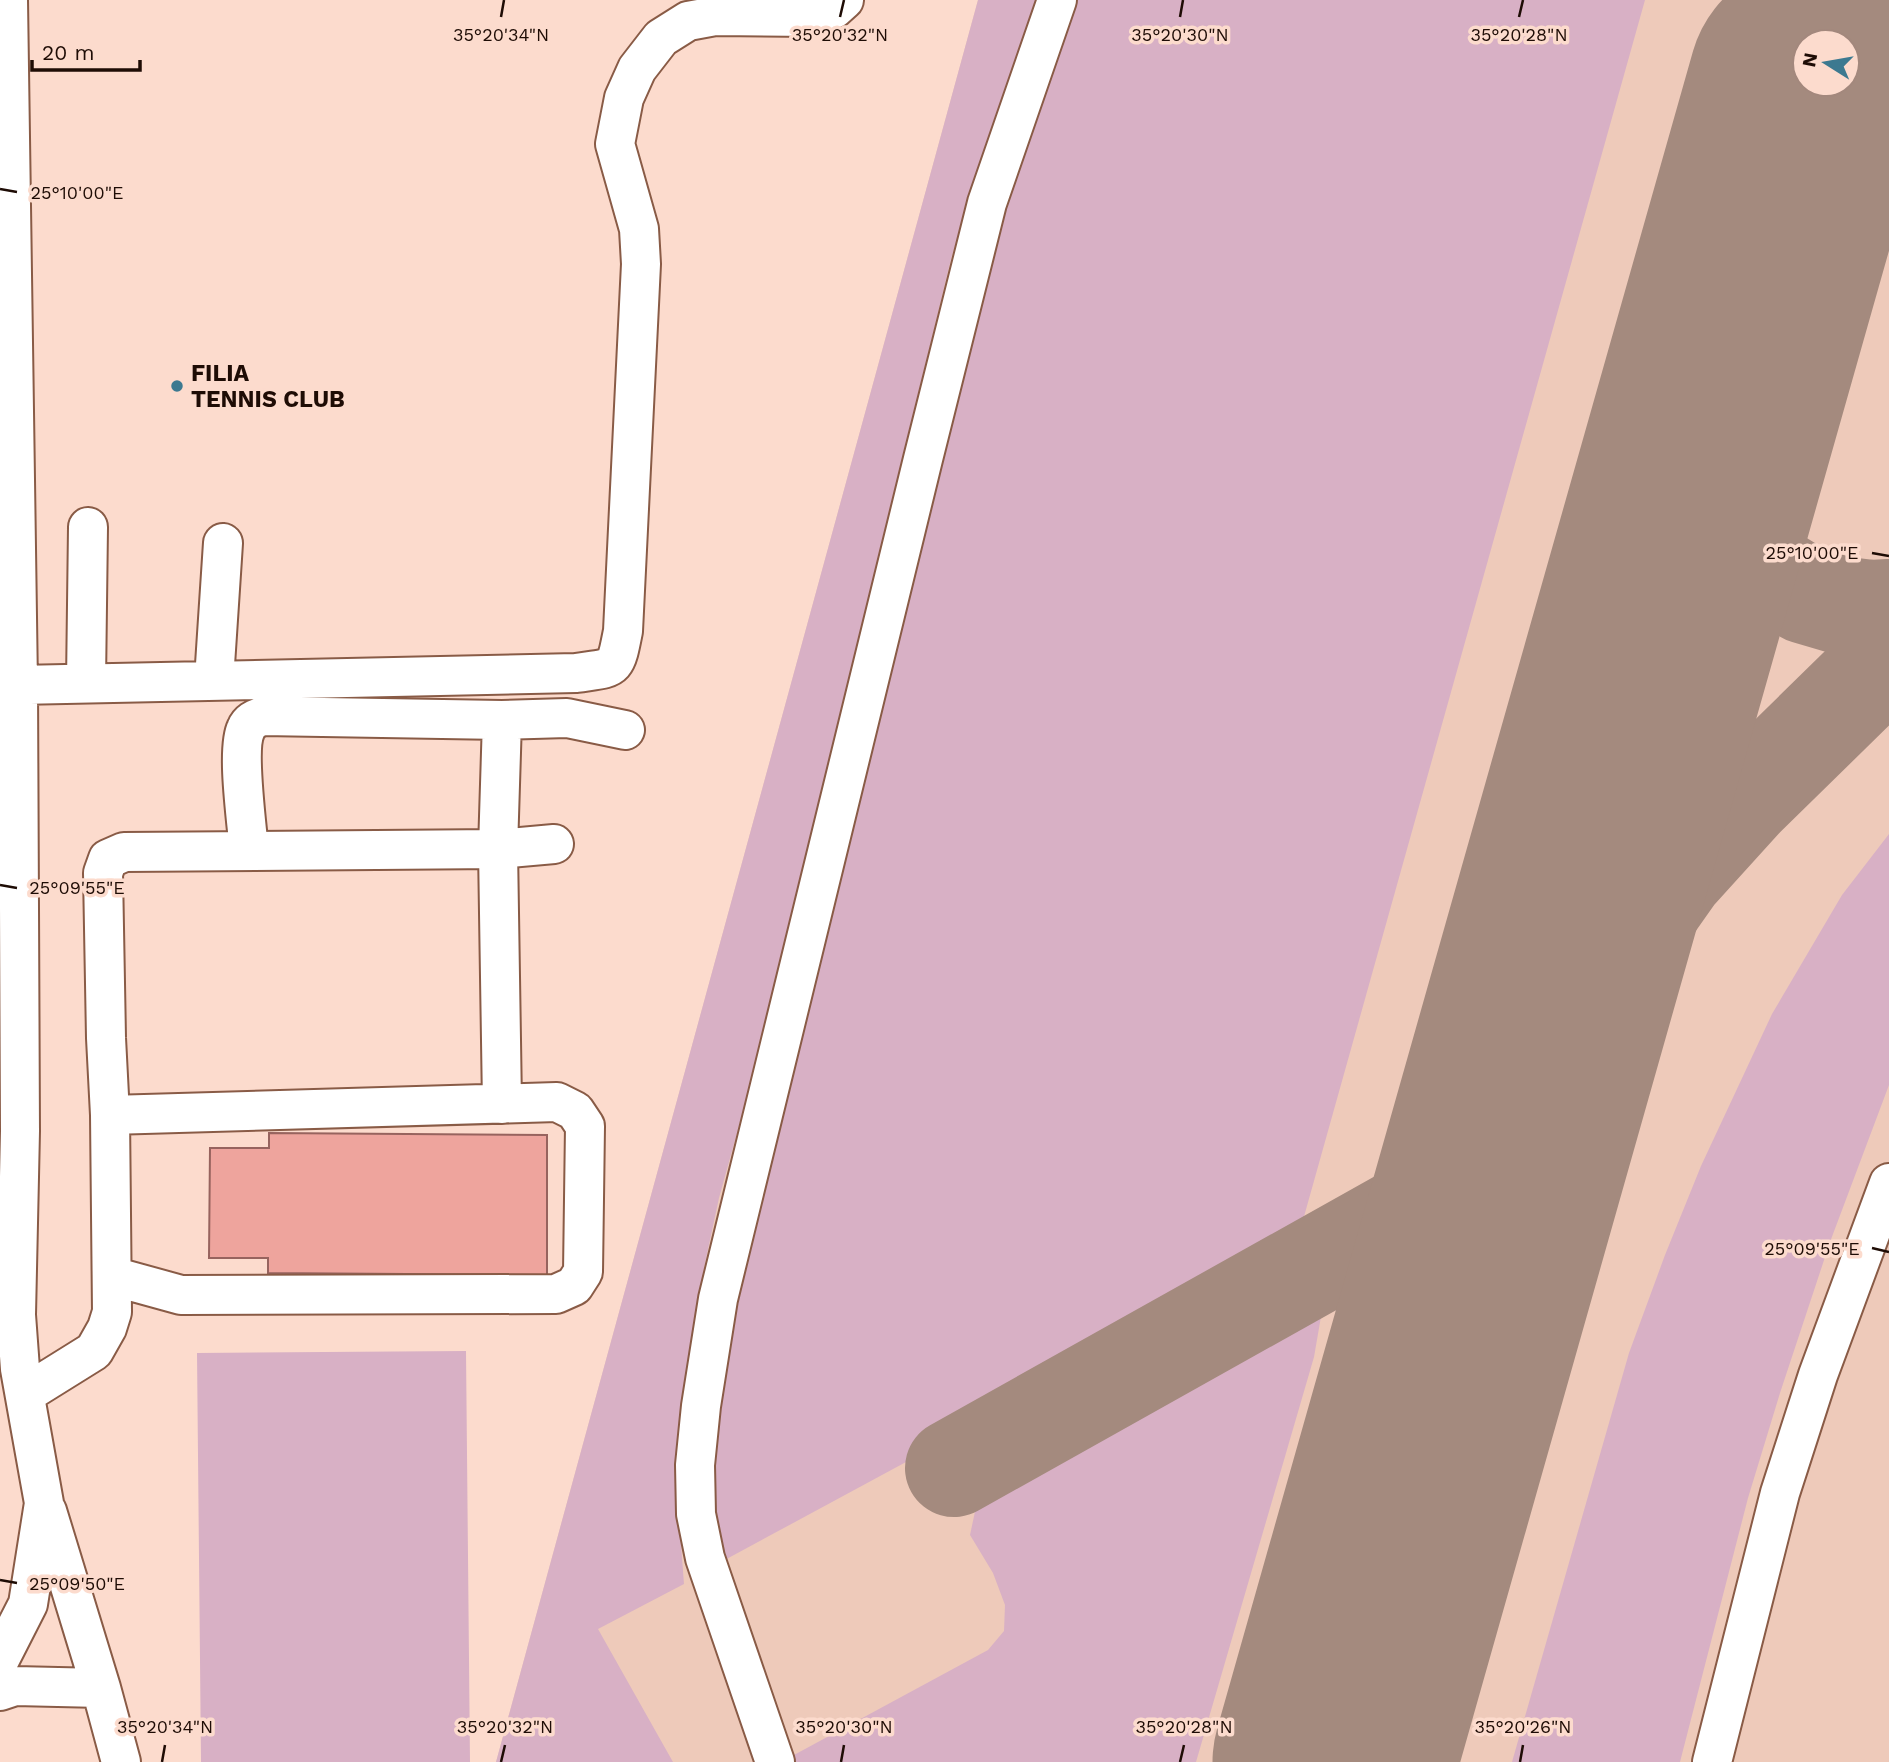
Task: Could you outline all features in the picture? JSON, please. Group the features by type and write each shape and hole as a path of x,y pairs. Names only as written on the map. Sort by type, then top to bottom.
{"street":[{"path":"12,669 86,682 576,673 609,668 618,659 624,631 641,264 639,229 615,144 624,98 637,69 661,38 688,21 715,16 812,17 834,9 844,0"},
{"path":"775,1762 705,1558 696,1514 695,1465 713,1326 987,202 1056,0"},
{"path":"6,14 7,365 12,669 10,1129 16,1315 20,1369 44,1503 121,1762"},
{"path":"86,682 88,527"},
{"path":"214,680 223,543"},
{"path":"249,851 241,747 245,730 251,721 263,716 502,720 567,718 625,730"},
{"path":"502,720 498,849 502,1104"},
{"path":"25,1394 94,1352 112,1312 103,873 108,859 124,852 498,849 554,844"},
{"path":"110,1115 558,1102 575,1111 584,1126 583,1272 574,1286 556,1294 181,1295 112,1276"},
{"path":"1712,1762 1780,1493 1818,1375 1889,1182"},
{"path":"0,1659 28,1604 44,1503"},
{"path":"0,1691 15,1686 101,1688"}],"shaded area":[{"path":"978,0 1889,0 1889,1762 496,1762"},
{"path":"978,0 1038,0 987,140 951,259 755,1068 719,1198 704,1268 693,1340 678,1505 684,1584 598,1629 673,1762 496,1762"},
{"path":"1070,0 1645,0 1298,1238 1030,1395 721,1562 707,1523 720,1353 968,306"},
{"path":"1889,834 1889,1085 1830,1242 1780,1393 1748,1498 1680,1762 1512,1762 1629,1353 1701,1166 1772,1014 1842,895"},
{"path":"1323,1305 1314,1357 1196,1762 781,1762 988,1650 1004,1631 1005,1605 993,1573 970,1535 976,1507 1004,1478"},
{"path":"466,1351 470,1762 201,1762 197,1353"}],"building":[{"path":"269,1133 547,1135 547,1275 268,1273 268,1258 209,1258 210,1148 269,1148"}],"taxiway":[{"path":"1846,28 1861,0"},
{"path":"1791,153 1815,98"},
{"path":"1713,425 1713,467 1721,507 1744,548 1778,578 1806,595 1840,605 1889,608"},
{"path":"1472,1275 1510,1163 1552,1070 1614,962 1676,874 1745,798 1889,657"},
{"path":"954,1468 1504,1160"}],"runway":[{"path":"1334,1762 1806,98"}],"place":[{"name":"FILIA TENNIS CLUB","path":"177,386"}]}
